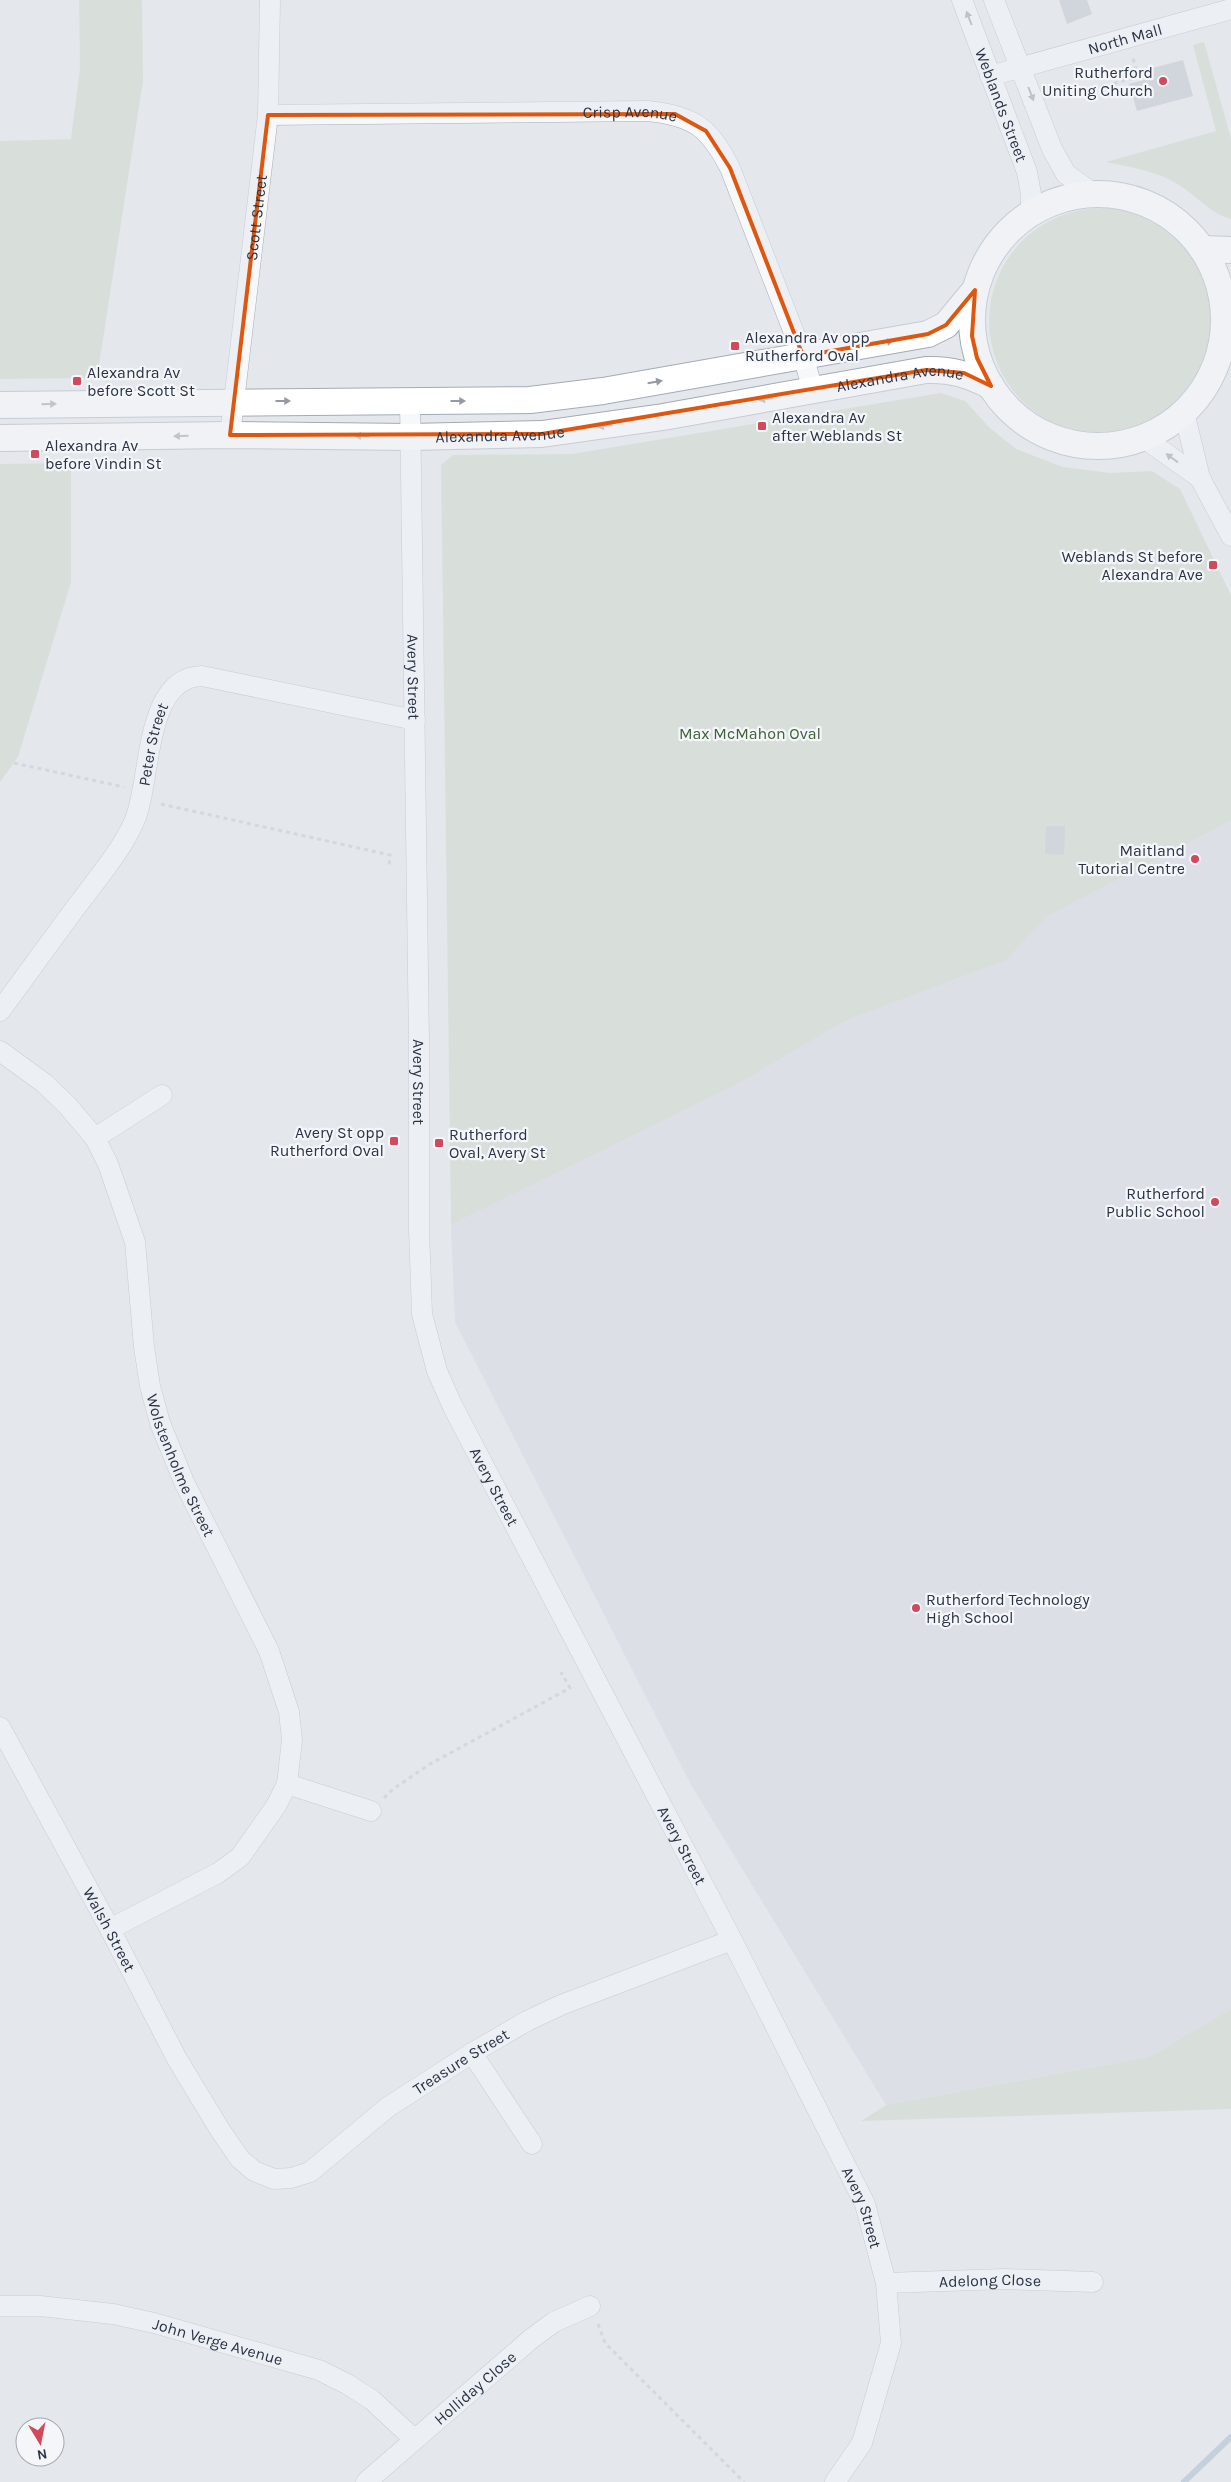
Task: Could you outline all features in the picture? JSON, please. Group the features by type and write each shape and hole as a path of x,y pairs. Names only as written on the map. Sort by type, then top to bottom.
{"main road":[{"path":"1094,194 1119,196 1144,202 1166,214 1186,229 1202,249 1219,283 1228,317 1222,346 1214,370 1201,393 1184,412 1164,427 1144,438 1122,444 1099,446 1076,444 1053,438 1033,428 1014,415 998,398 977,358 972,336 971,312 975,290 986,260 1006,234 1031,213 1069,198 1094,194"},
{"path":"1202,249 1231,250"},
{"name":"Alexandra Avenue","path":"0,405 234,401 410,401 562,397 928,334 946,325 975,290"},
{"name":"Alexandra Avenue","path":"0,438 230,435 410,437 542,434 577,430 926,370 945,369 964,373 991,386"}],"street":[{"name":"Scott Street","path":"230,435 268,115 270,0"},
{"name":"Weblands Street","path":"962,0 1027,172 1031,194 1031,213"},
{"name":"Weblands Street","path":"994,0 1052,149 1066,174 1094,194"},
{"name":"North Mall","path":"990,76 1231,9"},
{"name":"Crisp Avenue","path":"268,115 638,111 675,114 706,131 719,146 727,161 803,356 814,390"},
{"name":"Avery Street","path":"410,401 415,720 419,1229 422,1314 429,1346 453,1407 732,1940 865,2204 886,2283 891,2343 862,2443 835,2482"},
{"path":"1184,412 1200,478 1231,536"},
{"path":"1144,438 1200,478"},
{"name":"Peter Street","path":"0,1011 113,855 134,822 158,711 168,693 181,680 192,676 230,681 415,720"},
{"name":"Wolstenholme Street","path":"0,1051 44,1083 68,1105 95,1138 108,1164 135,1242 144,1347 150,1386 160,1423 184,1482 269,1651 289,1712 292,1740 287,1784 276,1806 240,1857 218,1873 110,1929"},
{"path":"95,1138 162,1095"},
{"name":"Walsh Street","path":"0,1727 110,1929 177,2059 220,2130"},
{"path":"287,1784 371,1811"},
{"name":"Treasure Street","path":"220,2130 240,2159 254,2171 274,2179 291,2178 310,2172 388,2107 472,2052 527,2021 561,2005 732,1940"},
{"path":"472,2052 532,2144"},
{"name":"Adelong Close","path":"886,2283 1005,2279 1093,2282"},
{"name":"John Verge Avenue","path":"0,2306 40,2306 112,2314 154,2323 318,2370 347,2384 372,2400 414,2439"},
{"name":"Holliday Close","path":"366,2482 414,2439 554,2322 590,2306"}],"path":[{"path":"1094,97 1112,84 1138,77 1133,58"},
{"path":"14,763 390,855 390,867"},
{"path":"371,1811 393,1789 430,1764 570,1688 561,1672"},
{"path":"590,2306 605,2343 744,2482"}],"highlighted area":[{"path":"675,114 706,131 730,168 803,356 928,334 946,325 975,290 972,336 977,358 991,386 964,373 926,370 542,434 230,435 268,115"}],"shaded area":[{"name":"Rutherford Technology High School","path":"1231,821 1231,2009 1149,2057 886,2105 690,1783 455,1322 451,1225 740,1083 845,1021 1007,960 1046,917"}],"green space":[{"path":"79,0 142,0 143,81 97,378 0,379 0,141 71,139 80,68"},
{"path":"1204,42 1231,138 1231,219 1216,213 1176,183 1160,175 1106,162 1216,131 1193,45"},
{"path":"1102,208 1124,210 1145,217 1165,227 1182,241 1196,258 1206,278 1213,299 1215,321 1213,343 1206,364 1196,384 1182,401 1165,415 1145,425 1124,432 1102,434 1080,432 1059,425 1039,415 1022,401 1008,384 998,364 991,343 989,321 991,299 998,278 1008,258 1022,241 1039,227 1059,217 1080,210"},
{"name":"Max McMahon Oval","path":"941,393 965,401 990,428 1016,449 1063,467 1110,473 1152,471 1180,489 1231,595 1231,821 1046,917 1007,960 845,1021 740,1083 451,1225 441,465 453,455 572,454"},
{"path":"71,463 71,582 18,757 0,782 0,464"},
{"path":"1231,2009 1231,2109 861,2121 886,2105 1149,2057"}],"building":[{"path":"1059,0 1087,0 1092,14 1067,24"},
{"name":"Rutherford Uniting Church","path":"1183,60 1193,96 1137,111 1129,84 1147,79 1145,70"},
{"path":"1046,826 1065,826 1064,855 1045,854"}],"waterway":[{"path":"1184,2482 1231,2437"}],"place":[{"name":"Rutherford Uniting Church","path":"1163,81"},
{"name":"Alexandra Av opp Rutherford Oval","path":"735,346"},
{"name":"Alexandra Av before Scott St","path":"77,381"},
{"name":"Alexandra Av after Weblands St","path":"762,426"},
{"name":"Alexandra Av before Vindin St","path":"35,454"},
{"name":"Weblands St before Alexandra Ave","path":"1213,565"},
{"name":"Maitland Tutorial Centre","path":"1195,859"},
{"name":"Avery St opp Rutherford Oval","path":"394,1141"},
{"name":"Rutherford Oval, Avery St","path":"439,1143"},
{"name":"Rutherford Public School","path":"1215,1202"},
{"name":"Rutherford Technology High School","path":"916,1608"}]}
